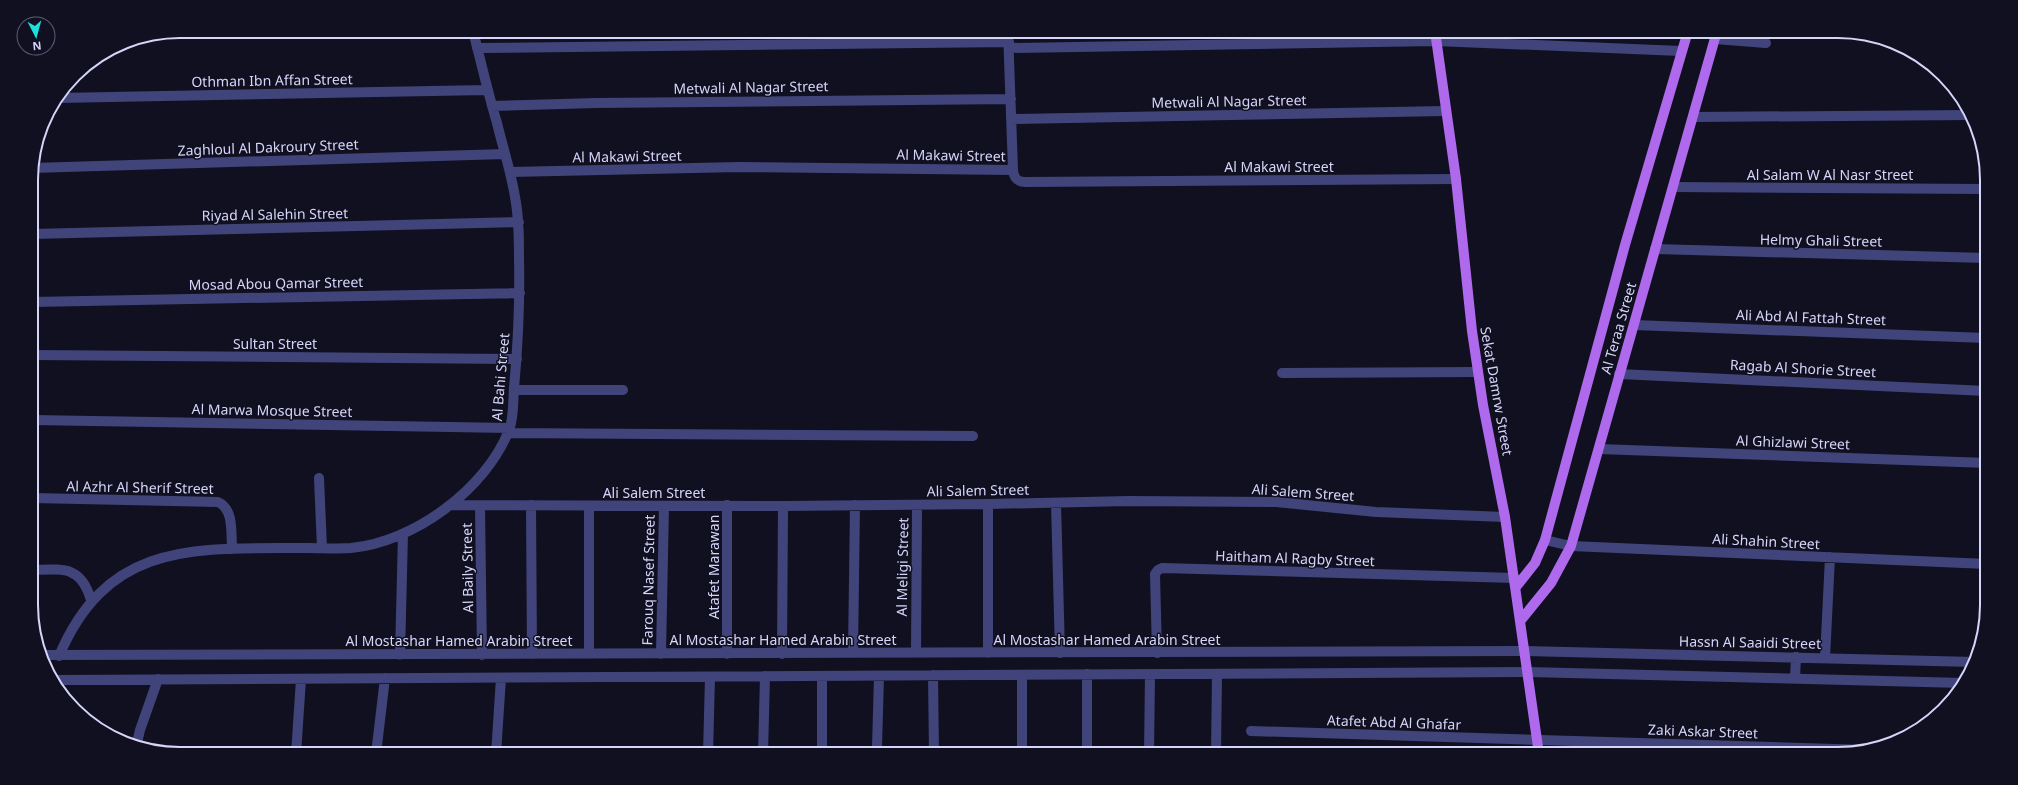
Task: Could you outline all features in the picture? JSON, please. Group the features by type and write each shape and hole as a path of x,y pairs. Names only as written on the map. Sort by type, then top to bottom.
{"main road":[{"name":"Sekat Damrw Street","path":"1436,38 1456,179 1472,331 1478,372 1505,517 1521,620 1538,747"},
{"name":"Al Teraa Street","path":"1515,583 1535,563 1545,540 1626,245 1686,38"},
{"name":"Al Teraa Street","path":"1521,620 1551,583 1571,546 1715,38"}],"street":[{"name":"Al Bahi Street","path":"59,656 78,617 91,600 112,581 137,566 164,556 232,548 352,548 373,544 403,534 433,518 450,505 484,473 509,430 517,358 520,293 518,222 510,172 487,90 475,38"},
{"path":"1008,38 1013,170"},
{"path":"477,48 1009,45 1341,38"},
{"path":"1469,38 1681,51"},
{"path":"1735,38 1766,43"},
{"name":"Othman Ibn Affan Street","path":"64,98 487,90"},
{"name":"Metwali Al Nagar Street","path":"492,106 596,103 1011,99"},
{"name":"Metwali Al Nagar Street","path":"1011,119 1446,111"},
{"path":"1693,116 1964,115"},
{"name":"Zaghloul Al Dakroury Street","path":"38,168 505,154"},
{"name":"Al Makawi Street","path":"510,172 739,167 1013,170 1014,176 1017,180 1026,182 1456,179"},
{"name":"Al Salam W Al Nasr Street","path":"1673,187 1980,189"},
{"name":"Riyad Al Salehin Street","path":"38,234 518,222"},
{"name":"Helmy Ghali Street","path":"1655,249 1980,258"},
{"name":"Mosad Abou Qamar Street","path":"38,302 520,293"},
{"name":"Ali Abd Al Fattah Street","path":"1634,324 1980,338"},
{"name":"Sultan Street","path":"38,355 517,358"},
{"path":"1282,373 1478,372"},
{"name":"Ragab Al Shorie Street","path":"1619,374 1980,391"},
{"path":"514,390 623,390"},
{"name":"Al Marwa Mosque Street","path":"38,420 509,430 973,436"},
{"name":"Al Ghizlawi Street","path":"1599,449 1980,463"},
{"path":"319,478 322,548"},
{"name":"Al Azhr Al Sherif Street","path":"38,498 218,502 226,507 228,511 232,548"},
{"name":"Ali Salem Street","path":"450,505 855,506 1056,503 1129,500 1276,502 1376,512 1505,517"},
{"path":"1056,503 1060,653"},
{"path":"988,504 988,653"},
{"path":"531,505 532,654"},
{"name":"Atafet Marawan","path":"727,505 727,654"},
{"name":"Al Meligi Street","path":"916,653 917,505"},
{"name":"Al Baily Street","path":"480,506 482,655"},
{"path":"588,654 589,506"},
{"name":"Farouq Nasef Street","path":"661,654 664,506"},
{"path":"782,654 783,506"},
{"path":"853,654 855,506"},
{"path":"400,655 403,534"},
{"name":"Ali Shahin Street","path":"1545,540 1571,546 1980,564"},
{"path":"1825,658 1830,558"},
{"name":"Haitham Al Ragby Street","path":"1157,652 1155,574 1162,568 1515,583"},
{"path":"38,570 62,569 76,574 86,586 91,600"},
{"name":"Al Mostashar Hamed Arabin Street","path":"48,655 1525,651"},
{"name":"Hassn Al Saaidi Street","path":"1525,651 1968,662"},
{"path":"1795,678 1796,657"},
{"path":"60,680 1528,672 1957,683"},
{"path":"1087,674 1087,747"},
{"path":"1149,747 1150,674"},
{"path":"1216,747 1217,674"},
{"path":"933,675 934,747"},
{"path":"1022,675 1022,747"},
{"path":"763,747 765,676"},
{"path":"822,676 822,747"},
{"path":"877,747 879,676"},
{"path":"708,747 710,677"},
{"path":"377,747 385,678"},
{"path":"496,747 501,678"},
{"path":"296,747 301,679"},
{"path":"138,740 158,680"},
{"name":"Atafet Abd Al Ghafar","path":"1250,731 1537,740"},
{"name":"Zaki Askar Street","path":"1537,740 1769,747"}]}
